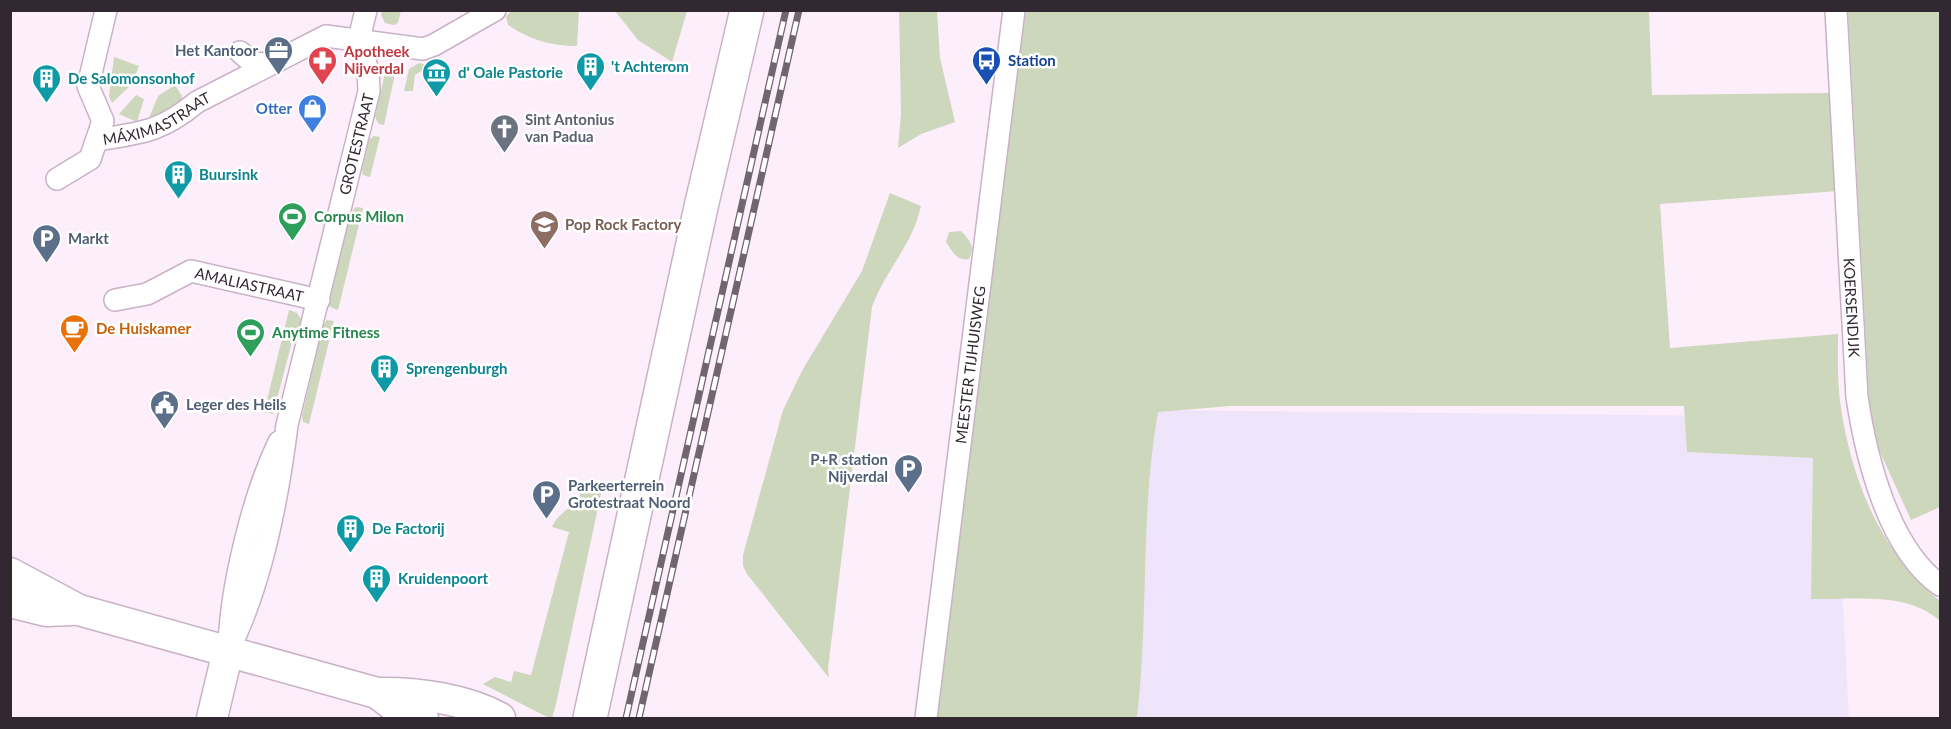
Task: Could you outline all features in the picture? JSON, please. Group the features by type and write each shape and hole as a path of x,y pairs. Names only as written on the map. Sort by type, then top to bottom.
{"main road":[{"path":"573,718 688,182 729,10"},
{"path":"590,718 693,241 747,10"}],"street":[{"path":"97,140 103,121 88,86 106,10"},
{"name":"GROTESTRAAT","path":"212,718 228,651 246,615 281,476 287,425 369,91 368,71 359,39 366,10"},
{"path":"359,39 423,49 442,41 495,10"},
{"name":"MEESTER TIJHUISWEG","path":"926,718 1014,10"},
{"name":"KOERSENDIJK","path":"1836,10 1857,397 1862,430 1881,494 1909,551 1941,585"},
{"name":"MÁXIMASTRAAT","path":"57,179 90,159 97,140 149,132 181,116 197,102 267,64 326,36 359,39"},
{"path":"240,52 253,63 267,64"},
{"name":"AMALIASTRAAT","path":"116,300 147,294 191,272 319,300"},
{"path":"10,573 79,610 377,693 410,692 483,711 500,718"},
{"path":"10,602 46,611 79,610"},
{"path":"377,693 402,712 423,718"}],"shaded area":[{"path":"1155,410 1833,417 1849,718 1131,718"}],"green space":[{"path":"382,11 401,11 398,23 394,25 385,23 381,15"},
{"path":"512,11 579,11 577,46 558,45 524,35 508,25 506,16"},
{"path":"615,11 687,11 672,62 638,40"},
{"path":"899,11 937,11 940,58 955,122 921,134 898,148 901,114"},
{"path":"1024,11 1649,11 1652,95 1831,93 1838,191 1660,204 1670,348 1838,334 1838,380 1841,408 1853,463 1862,489 1886,539 1920,582 1940,601 1940,621 1927,611 1896,601 1862,598 1811,599 1813,458 1687,452 1684,406 1230,406 1158,412 1149,488 1143,642 1137,718 934,718"},
{"path":"1848,11 1940,11 1940,507 1911,520 1880,452 1870,417"},
{"path":"114,57 139,66 131,85 112,103 109,96"},
{"path":"419,63 433,66 441,76 436,80 425,77 421,71 415,75 413,91 404,91 409,69"},
{"path":"390,68 396,69 384,125 379,124 375,117 385,73"},
{"path":"175,85 182,96 180,110 147,123 158,96"},
{"path":"136,95 144,99 137,122 119,114"},
{"path":"374,136 380,137 370,177 363,175 362,170 369,140"},
{"path":"890,193 921,206 912,233 884,281 872,307 828,669 829,678 747,574 743,566 743,555 783,410 803,369 862,271"},
{"path":"356,207 363,208 338,310 330,307 329,302 351,212"},
{"path":"961,231 972,247 969,259 958,257 946,242 949,232"},
{"path":"289,310 297,313 303,322 299,344 292,342 273,414 264,412"},
{"path":"327,320 334,321 309,424 303,422 302,416 323,325"},
{"path":"584,485 602,489 556,704 552,718 549,718 483,684 495,677 511,682 514,671 531,675 569,532 552,527 577,499"}],"railway":[{"path":"626,718 786,10"},
{"path":"639,718 799,10"}],"place":[{"name":"Het Kantoor","path":"279,76"},
{"name":"Apotheek Nijverdal","path":"323,86"},
{"name":"Station","path":"987,86"},
{"name":"'t Achterom","path":"590,92"},
{"name":"d' Oale Pastorie","path":"437,98"},
{"name":"De Salomonsonhof","path":"47,104"},
{"name":"Otter","path":"313,134"},
{"name":"Sint Antonius van Padua","path":"504,154"},
{"name":"Buursink","path":"178,200"},
{"name":"Corpus Milon","path":"293,242"},
{"name":"Pop Rock Factory","path":"544,250"},
{"name":"Markt","path":"47,264"},
{"name":"De Huiskamer","path":"75,354"},
{"name":"Anytime Fitness","path":"251,358"},
{"name":"Sprengenburgh","path":"385,394"},
{"name":"Leger des Heils","path":"165,430"},
{"name":"P+R station Nijverdal","path":"909,494"},
{"name":"Parkeerterrein Grotestraat Noord","path":"547,520"},
{"name":"De Factorij","path":"351,554"},
{"name":"Kruidenpoort","path":"377,604"}]}
